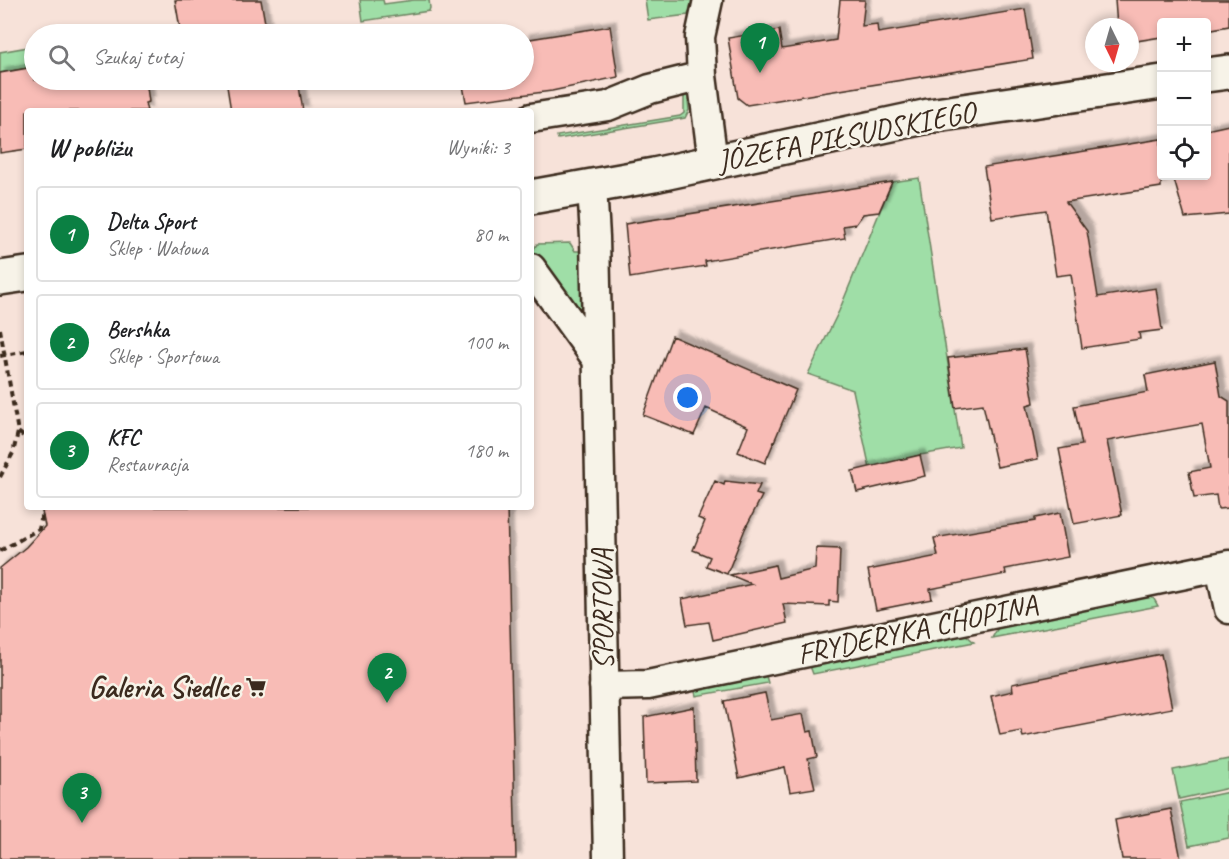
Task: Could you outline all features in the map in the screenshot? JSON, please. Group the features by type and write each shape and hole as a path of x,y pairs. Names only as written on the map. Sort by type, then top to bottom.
{"main road":[{"path":"1211,74 1229,72"},
{"name":"JÓZEFA PIŁSUDSKIEGO","path":"534,196 654,175 929,116 1157,83"},
{"path":"0,278 24,274"}],"street":[{"path":"708,0 700,37 702,76 713,162"},
{"path":"534,118 608,106 650,89 702,76"},
{"name":"SPORTOWA","path":"592,186 608,859"},
{"path":"534,272 596,358"},
{"path":"1224,566 1229,609"},
{"name":"FRYDERYKA CHOPINA","path":"604,686 648,685 1224,566"}],"path":[{"path":"0,329 2,356 18,432 13,453 0,477"},
{"path":"2,356 24,352"},
{"path":"18,432 24,437"},
{"path":"0,551 39,529 43,510"}],"green space":[{"path":"360,0 383,0 384,4 429,0 430,8 429,11 363,21"},
{"path":"645,0 692,0 688,15 648,20"},
{"path":"24,48 24,69 0,73 0,52"},
{"path":"684,92 687,92 689,110 685,118 558,139 557,136 680,116 684,113"},
{"path":"919,178 961,448 920,455 870,469 853,390 808,374 839,311 892,182"},
{"path":"570,243 575,251 580,251 585,302 583,308 579,310 574,307 534,255 537,244"},
{"path":"1148,595 1158,606 992,638 999,626"},
{"path":"960,633 974,642 813,674 810,666"},
{"path":"762,672 768,683 696,696 694,687"},
{"path":"1229,759 1229,788 1179,799 1173,770"},
{"path":"1229,792 1229,838 1189,846 1180,802"}],"building":[{"path":"175,0 261,0 265,24 179,24"},
{"path":"840,0 865,0 862,26 877,24 878,33 1025,9 1033,59 747,105 738,98 728,38 779,30 782,49 836,40"},
{"path":"1115,0 1229,0 1229,26 1211,29 1211,18 1157,18 1157,38 1139,41 1139,18 1116,18"},
{"path":"610,26 618,77 552,91 466,102 464,90 534,90 534,38"},
{"path":"24,69 24,90 147,90 149,102 145,103 146,108 24,108 24,149 0,153 0,73"},
{"path":"228,90 300,90 303,108 231,108"},
{"path":"1229,125 1229,214 1185,218 1174,180 1211,180 1211,129"},
{"path":"1157,140 1157,180 1161,180 1161,187 1066,202 1087,231 1098,297 1156,288 1162,330 1139,333 1140,339 1082,348 1071,274 1056,276 1046,210 992,218 984,167"},
{"path":"892,182 879,212 863,214 856,224 843,226 845,238 705,261 706,266 630,278 625,224"},
{"path":"672,336 796,390 765,463 738,452 748,427 706,408 694,435 643,415"},
{"path":"1025,349 1034,403 1027,405 1038,459 997,467 983,404 955,408 948,358"},
{"path":"1215,361 1221,396 1229,401 1229,508 1218,509 1216,495 1194,498 1189,472 1210,468 1202,424 1107,441 1122,515 1074,524 1059,449 1082,445 1074,406 1148,392 1145,375"},
{"path":"920,455 925,476 857,492 852,471"},
{"path":"715,481 724,485 725,481 760,485 756,494 762,496 745,529 727,574 706,566 710,557 693,550 705,521 698,518"},
{"name":"Galeria Siedlce","path":"42,510 507,510 516,859 0,859 0,568 26,547 45,526"},
{"path":"1060,513 1068,557 1005,569 1006,574 930,589 932,599 876,610 868,570 938,556 934,538 1035,521 1035,518"},
{"path":"816,548 840,549 838,602 829,601 829,606 783,604 787,623 713,640 709,622 687,625 682,599 752,584 730,575 775,565 778,578 815,569"},
{"path":"1161,654 1172,708 1023,737 1021,731 1000,735 991,696 1013,691 1012,684"},
{"path":"765,693 771,720 803,714 807,732 812,731 817,757 808,759 815,788 790,792 785,767 739,778 724,701"},
{"path":"694,707 696,781 646,783 644,717"},
{"path":"1171,809 1181,859 1122,859 1115,820"}],"place":[{"name":"Delta Sport","path":"760,73"},
{"name":"Galeria Siedlce","path":"256,687"},
{"name":"Bershka","path":"387,703"},
{"name":"KFC","path":"82,823"}]}
